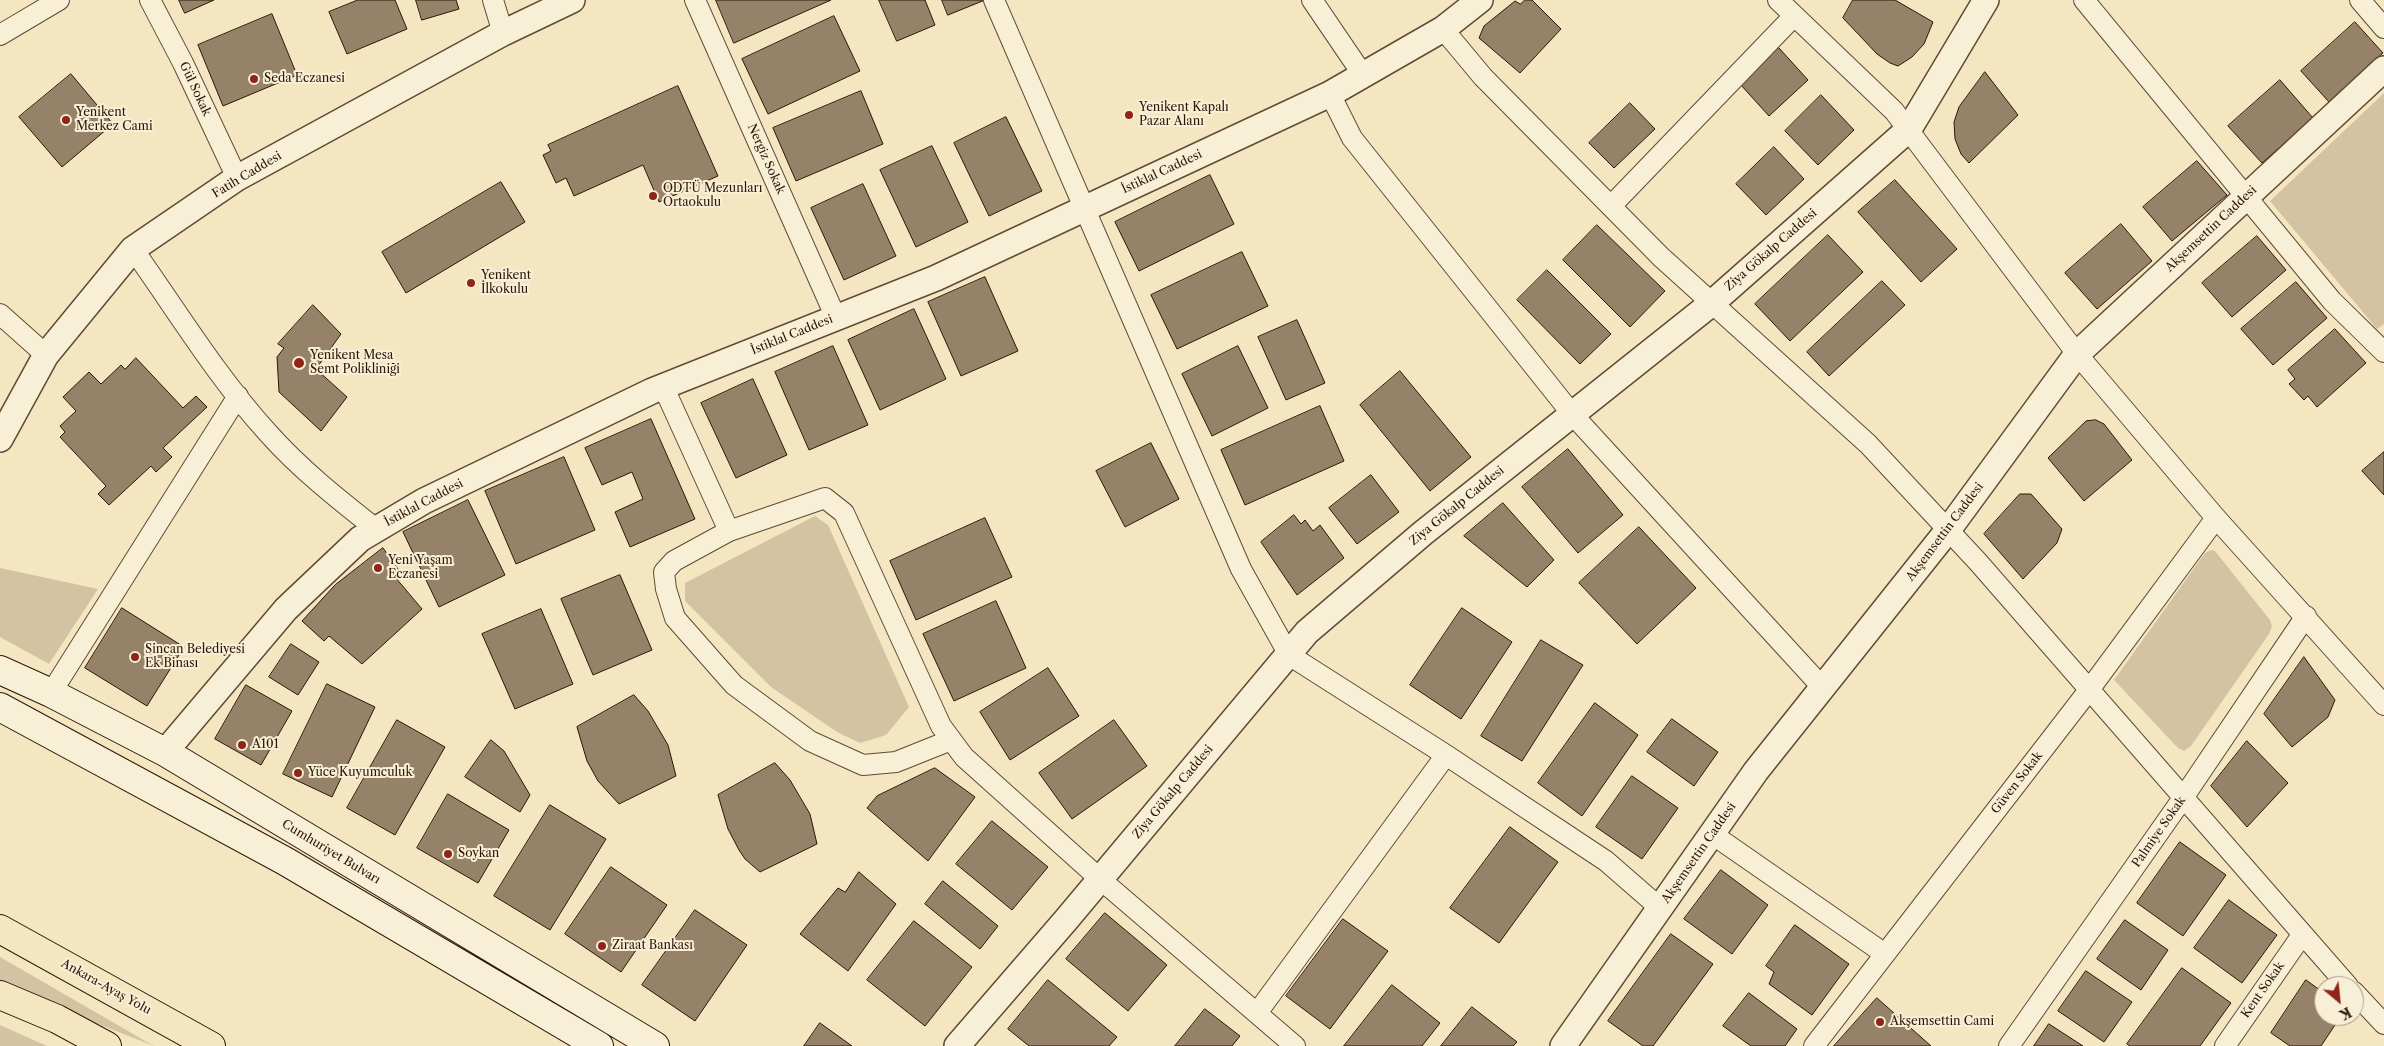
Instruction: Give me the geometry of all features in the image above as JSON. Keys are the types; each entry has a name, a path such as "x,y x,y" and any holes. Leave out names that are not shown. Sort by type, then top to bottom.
{"highway":[{"name":"Ankara-Ayaş Yolu","path":"0,929 211,1046"},
{"path":"0,995 57,1018 107,1046"}],"main road":[{"name":"Cumhuriyet Bulvarı","path":"0,670 51,693 165,752 655,1046"},
{"path":"0,707 285,861 599,1046"}],"street":[{"path":"0,34 58,0"},
{"name":"Gül Sokak","path":"150,0 183,63 237,178"},
{"path":"493,0 503,33"},
{"name":"Fatih Caddesi","path":"0,440 46,355 133,249 237,178 503,33 572,0"},
{"name":"Nergiz Sokak","path":"695,0 836,318"},
{"path":"994,0 1241,569 1289,655 1446,755 1606,861 1660,908"},
{"path":"1312,0 1363,75"},
{"name":"İstiklal Caddesi","path":"165,752 286,609 360,539 424,501 663,386 936,278 1330,94 1442,29 1480,0"},
{"path":"1778,0 1894,111 2077,354 2216,518 2384,705"},
{"name":"Ziya Gökalp Caddesi","path":"957,1046 1307,632 1422,533 1712,303 1909,129 1986,0"},
{"path":"2084,0 2245,198 2332,301 2384,352"},
{"path":"2360,0 2384,28"},
{"path":"1611,206 1794,16"},
{"path":"1442,29 1483,77 1661,257 1868,444 1948,530 2339,976"},
{"name":"Akşemsettin Caddesi","path":"1563,1046 1756,771 1948,530 2077,354 2384,69"},
{"path":"1330,94 1352,138 1572,414 1823,688"},
{"path":"133,249 238,396 268,433 320,484 376,529"},
{"path":"0,314 46,355"},
{"path":"663,386 729,531"},
{"path":"51,693 238,396"},
{"path":"951,740 896,762 863,765 810,741 734,685 675,618 666,589 664,572 674,561 729,531 825,498 844,513 940,726 951,740 964,757 1100,879 1295,1046"},
{"name":"Güven Sokak","path":"1814,1046 2089,690 2216,518"},
{"name":"Palmiye Sokak","path":"2009,1046 2183,798 2306,616"},
{"path":"1257,1014 1446,755"},
{"path":"1712,834 1885,954"},
{"name":"Kent Sokak","path":"2224,1046 2302,934"},
{"path":"2364,1003 2384,1024"}],"shaded area":[{"path":"2384,93 2384,324 2377,329 2270,201"},
{"path":"815,516 828,525 909,707 886,735 860,743 837,732 771,687 685,601 685,583"},
{"path":"2211,550 2215,551 2270,620 2272,626 2269,634 2191,746 2184,751 2178,748 2114,680 2205,553"},
{"path":"0,568 98,589 49,664 0,637"},
{"path":"0,957 154,1046 0,985"},
{"path":"0,1025 47,1046 0,1046"}],"building":[{"path":"179,0 214,0 185,13"},
{"path":"358,0 395,0 407,29 347,54 329,12"},
{"path":"416,0 456,0 459,9 422,20"},
{"path":"716,0 831,0 734,43"},
{"path":"879,0 925,0 935,25 897,41"},
{"path":"942,0 985,0 948,15"},
{"path":"1525,0 1532,0 1561,29 1520,73 1479,38 1484,26 1515,1 1520,4"},
{"path":"1853,0 1895,0 1933,22 1924,44 1912,57 1898,66 1890,63 1877,54 1843,18"},
{"path":"272,14 297,75 223,106 198,45"},
{"path":"834,16 860,71 768,114 742,59"},
{"path":"2355,22 2383,53 2329,102 2301,71"},
{"path":"1779,48 1808,80 1769,116 1740,84"},
{"path":"1985,72 2018,115 1969,163 1961,154 1955,139 1954,122 1959,107"},
{"name":"Yenikent Merkez Cami","path":"71,74 113,124 62,167 19,117"},
{"path":"2280,80 2313,118 2262,163 2228,126"},
{"path":"678,86 718,176 659,202 643,165 574,196 566,178 556,183 543,155 551,151 548,145"},
{"path":"861,91 883,144 796,181 773,128"},
{"path":"1821,95 1854,130 1818,165 1785,131"},
{"path":"1630,103 1655,129 1614,168 1589,143"},
{"path":"1006,117 1042,191 989,216 954,143"},
{"path":"932,146 968,222 916,247 880,170"},
{"path":"1774,147 1804,179 1766,215 1736,184"},
{"path":"2197,161 2227,195 2172,241 2143,207"},
{"path":"1210,175 1234,224 1139,271 1115,222"},
{"path":"1895,180 1957,249 1921,282 1858,212"},
{"path":"501,182 525,222 406,293 382,252"},
{"path":"863,184 896,256 844,280 811,208"},
{"path":"2121,224 2152,261 2097,309 2065,273"},
{"path":"1597,225 1665,291 1630,327 1563,260"},
{"path":"1828,235 1863,272 1790,341 1755,304"},
{"path":"2257,236 2286,270 2232,317 2202,283"},
{"path":"1242,252 1268,306 1177,349 1151,295"},
{"path":"1547,270 1611,334 1580,364 1517,300"},
{"path":"985,277 1018,351 961,376 928,302"},
{"path":"1882,281 1905,305 1829,376 1807,352"},
{"path":"2296,282 2327,318 2273,365 2241,329"},
{"name":"Yenikent Mesa Semt Polikliniği","path":"313,305 341,334 316,369 347,397 321,431 279,392 277,357 284,348 278,344"},
{"path":"914,309 946,379 880,410 848,340"},
{"path":"1297,320 1325,383 1286,400 1258,337"},
{"path":"2335,329 2366,363 2317,407 2308,396 2304,400 2289,384 2295,379 2288,370"},
{"path":"833,346 868,425 809,450 775,372"},
{"path":"1238,346 1268,408 1212,436 1182,374"},
{"path":"136,358 183,408 196,396 207,407 163,448 172,457 156,472 151,466 109,505 98,494 106,486 60,437 65,432 60,426 76,411 63,397 89,372 101,384 121,365 125,369"},
{"path":"1400,371 1471,457 1430,491 1360,405"},
{"path":"753,379 787,455 736,478 701,403"},
{"path":"1320,406 1344,461 1245,505 1221,450"},
{"path":"651,419 695,519 630,547 615,512 643,499 632,472 602,485 585,448"},
{"path":"2096,420 2104,424 2132,460 2084,501 2048,458 2086,421"},
{"path":"1151,443 1179,499 1125,527 1096,471"},
{"path":"1568,449 1623,515 1578,553 1522,487"},
{"path":"2384,452 2384,495 2362,471"},
{"path":"564,457 595,530 516,564 485,491"},
{"path":"1371,475 1399,512 1357,544 1329,508"},
{"path":"2020,494 2031,494 2062,529 2057,543 2023,579 1984,534"},
{"path":"468,500 505,575 439,607 403,532"},
{"path":"1503,503 1554,560 1527,587 1464,536"},
{"path":"1294,515 1301,524 1305,520 1313,531 1320,525 1344,558 1297,595 1261,542"},
{"path":"985,518 1012,577 916,620 890,561"},
{"path":"1639,527 1696,588 1637,644 1579,583"},
{"path":"383,548 401,573 395,577 422,609 362,664 329,636 324,641 302,621 335,585"},
{"path":"620,575 652,650 593,675 561,599"},
{"path":"996,601 1026,668 954,701 923,634"},
{"name":"Sincan Belediyesi Ek Binası","path":"122,608 184,647 147,706 85,668"},
{"path":"1462,608 1512,642 1461,719 1410,685"},
{"path":"541,609 573,684 515,709 482,634"},
{"path":"1541,640 1583,665 1522,761 1481,736"},
{"path":"291,644 319,662 298,695 269,677"},
{"path":"2304,657 2335,700 2328,717 2292,747 2264,714"},
{"path":"1048,668 1079,716 1010,760 980,712"},
{"path":"327,684 375,707 332,797 283,774"},
{"path":"246,685 292,711 261,765 215,739"},
{"path":"634,695 648,711 668,745 676,776 619,804 598,781 587,761 577,727"},
{"path":"1595,703 1638,735 1582,816 1538,783"},
{"path":"1672,719 1718,752 1694,786 1647,752"},
{"path":"397,720 445,747 395,835 347,808"},
{"path":"1114,720 1147,766 1072,819 1039,773"},
{"path":"491,740 504,751 530,795 520,812 465,777"},
{"path":"2247,741 2288,783 2247,827 2211,786"},
{"path":"775,763 790,780 810,814 817,844 760,872 745,859 739,850 728,829 718,795"},
{"path":"935,768 975,797 928,861 867,808 877,796"},
{"path":"1632,776 1678,808 1642,859 1596,827"},
{"path":"448,794 509,830 478,883 417,848"},
{"path":"550,805 606,839 550,930 494,896"},
{"path":"992,821 1048,867 1012,910 956,864"},
{"path":"1510,827 1558,862 1499,943 1450,908"},
{"path":"2180,842 2226,875 2183,936 2137,903"},
{"path":"611,867 667,905 621,972 565,934"},
{"path":"1721,870 1768,905 1732,954 1684,919"},
{"path":"859,872 896,904 848,971 800,934 838,888 845,892"},
{"path":"943,881 998,926 980,949 925,904"},
{"path":"2229,900 2277,935 2242,983 2194,948"},
{"path":"695,910 747,945 695,1021 642,985"},
{"path":"1105,913 1167,965 1128,1011 1066,959"},
{"path":"1343,919 1388,951 1330,1029 1286,996"},
{"path":"2125,920 2168,950 2141,990 2097,959"},
{"path":"914,921 972,967 925,1026 867,980"},
{"path":"1795,925 1849,964 1812,1015 1769,984 1774,972 1766,966"},
{"path":"1671,934 1713,964 1653,1046 1643,1046 1608,1021"},
{"path":"2182,968 2231,1003 2200,1046 2130,1046 2127,1044"},
{"path":"2086,971 2132,1002 2104,1042 2058,1011"},
{"path":"1048,980 1117,1037 1109,1046 1029,1046 1008,1029"},
{"path":"2306,980 2314,986 2314,1026 2334,1026 2321,1046 2290,1046 2271,1033"},
{"path":"1392,985 1440,1023 1422,1046 1344,1046"},
{"path":"1749,993 1797,1029 1785,1046 1751,1046 1723,1026"},
{"name":"Akşemsettin Cami","path":"1877,998 1931,1046 1834,1046"},
{"path":"1472,1007 1517,1042 1513,1046 1441,1046"},
{"path":"1205,1009 1240,1036 1232,1046 1175,1046"},
{"path":"820,1023 852,1046 804,1046"},
{"path":"2049,1024 2083,1046 2034,1046"}],"place":[{"name":"Seda Eczanesi","path":"254,79"},
{"name":"Yenikent Kapalı Pazar Alanı","path":"1129,115"},
{"name":"Yenikent Merkez Cami","path":"66,120"},
{"name":"ODTÜ Mezunları Ortaokulu","path":"653,196"},
{"name":"Yenikent İlkokulu","path":"471,283"},
{"name":"Yenikent Mesa Semt Polikliniği","path":"299,363"},
{"name":"Yeni Yaşam Eczanesi","path":"378,568"},
{"name":"Sincan Belediyesi Ek Binası","path":"135,657"},
{"name":"A101","path":"242,745"},
{"name":"Yüce Kuyumculuk","path":"298,773"},
{"name":"Soykan","path":"448,854"},
{"name":"Ziraat Bankası","path":"602,946"},
{"name":"Akşemsettin Cami","path":"1880,1022"}]}
